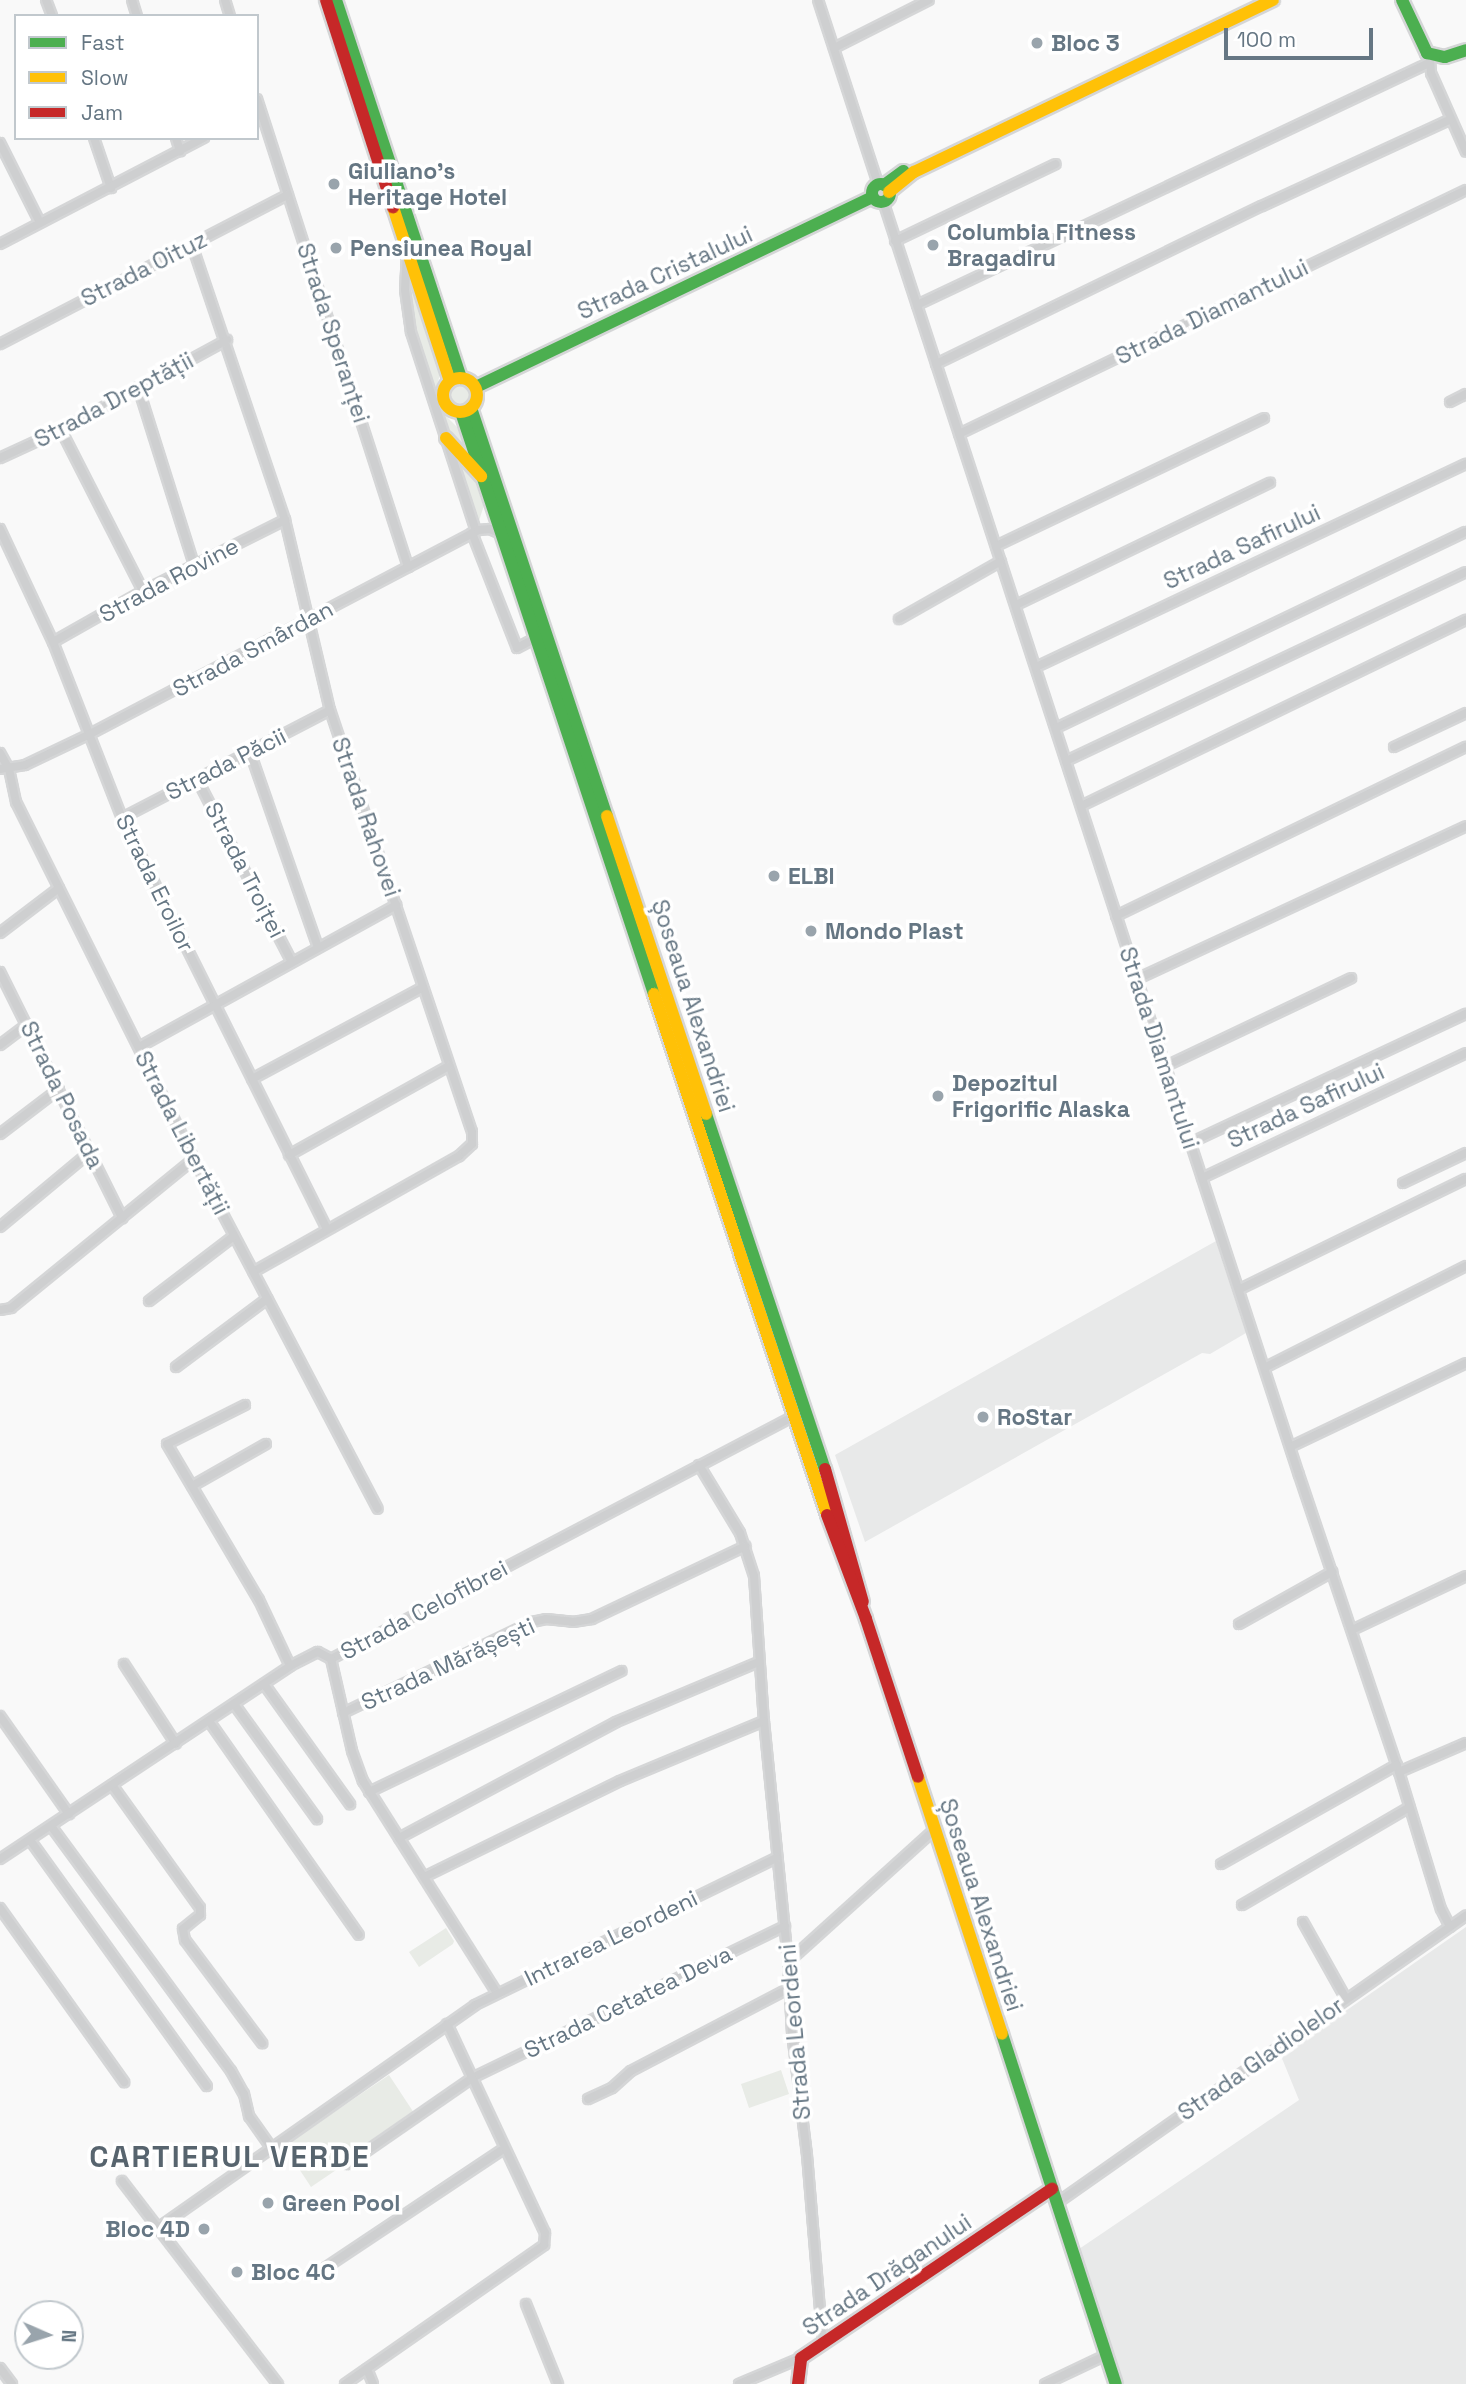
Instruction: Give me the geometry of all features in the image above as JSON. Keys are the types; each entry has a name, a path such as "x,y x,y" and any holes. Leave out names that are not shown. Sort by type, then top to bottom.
{"main road":[{"path":"326,0 408,246 456,379 475,387 477,397 466,410 450,408 445,401 444,392 456,379"},
{"path":"336,0 456,379"},
{"name":"Strada Cristalului","path":"1020,118 1260,0"},
{"name":"Strada Cristalului","path":"475,387 881,192 895,176 1273,0"},
{"path":"1402,0 1430,59 1466,50"},
{"name":"Șoseaua Alexandriei","path":"466,410 484,478 536,638 851,1586 866,1619 1116,2384"},
{"name":"Șoseaua Alexandriei","path":"466,410 840,1515 860,1581 866,1619"},
{"path":"446,439 484,478"},
{"name":"Strada Drăganului","path":"801,2358 1052,2189"},
{"path":"798,2384 801,2358"}],"street":[{"name":"Strada Diamantului","path":"818,0 1190,1143 1398,1768 1441,1909 1450,1927"},
{"path":"834,48 929,0"},
{"path":"917,305 1430,59 1466,152"},
{"name":"Strada Speranței","path":"259,109 408,566"},
{"path":"936,364 1262,206 1451,119"},
{"path":"95,140 111,188"},
{"path":"177,140 180,151"},
{"path":"0,244 200,140"},
{"path":"0,143 40,223"},
{"path":"895,241 1056,164"},
{"name":"Strada Diamantului","path":"959,434 1466,190"},
{"name":"Strada Oituz","path":"0,344 288,195"},
{"name":"Strada Rahovei","path":"192,245 227,340 285,520 330,710 472,1132 472,1144 459,1156 253,1272"},
{"path":"408,246 404,276 408,315 475,531 517,648 536,638"},
{"name":"Strada Dreptății","path":"0,458 61,430 227,340"},
{"path":"138,387 194,565"},
{"path":"1450,402 1466,394"},
{"path":"996,546 1264,418"},
{"path":"61,430 143,591"},
{"name":"Strada Safirului","path":"1037,667 1466,464"},
{"path":"1016,606 1270,483"},
{"name":"Strada Rovine","path":"53,642 143,591 285,520"},
{"name":"Strada Eroilor","path":"0,529 53,642 122,818 327,1229"},
{"path":"475,531 490,529 503,537"},
{"name":"Strada Smârdan","path":"4,769 25,765 90,734 475,531"},
{"path":"1056,728 1466,532"},
{"path":"899,619 1001,561"},
{"path":"1066,761 1466,572"},
{"path":"1081,806 1466,620"},
{"name":"Strada Păcii","path":"122,818 330,710"},
{"path":"1394,747 1466,713"},
{"path":"1116,916 1466,747"},
{"name":"Strada Libertății","path":"0,752 16,802 194,1159 378,1509"},
{"path":"250,752 318,947"},
{"name":"Strada Troiței","path":"197,779 292,962"},
{"path":"1137,979 1466,826"},
{"path":"0,933 59,888"},
{"path":"139,1047 396,905"},
{"name":"Strada Posada","path":"0,972 122,1218"},
{"path":"1166,1066 1351,978"},
{"path":"252,1079 422,988"},
{"path":"1190,1143 1466,1014"},
{"path":"0,1045 27,1025"},
{"name":"Strada Safirului","path":"1202,1178 1466,1054"},
{"path":"289,1155 449,1066"},
{"path":"0,1134 59,1089"},
{"path":"0,1227 90,1152"},
{"path":"1403,1183 1466,1153"},
{"path":"0,1310 11,1308 194,1159"},
{"path":"1240,1289 1466,1179"},
{"path":"149,1301 234,1236"},
{"path":"1266,1367 1466,1266"},
{"path":"176,1367 267,1300"},
{"path":"1290,1447 1466,1363"},
{"path":"245,1405 167,1444 260,1600 290,1666"},
{"name":"Strada Celofibrei","path":"0,1859 290,1666 318,1652 331,1659 794,1416"},
{"path":"192,1486 266,1444"},
{"name":"Strada Leordeni","path":"699,1465 746,1546 754,1576 764,1721 822,2344"},
{"name":"Strada Mărășești","path":"343,1713 532,1622 546,1619 573,1622 592,1619 746,1546"},
{"path":"1239,1624 1332,1573"},
{"path":"1352,1630 1466,1576"},
{"name":"Strada Mărășești","path":"331,1659 356,1763 369,1792 497,1993"},
{"path":"399,1838 616,1722 759,1662"},
{"path":"124,1664 176,1744"},
{"path":"369,1792 621,1671"},
{"path":"264,1684 350,1804"},
{"path":"234,1704 317,1819"},
{"path":"0,1716 69,1814"},
{"path":"209,1721 359,1935"},
{"path":"424,1877 620,1781 764,1721"},
{"path":"1221,1864 1398,1768 1466,1743"},
{"path":"112,1785 200,1908 200,1915 185,1926 182,1936 262,2043"},
{"path":"1242,1905 1410,1807"},
{"path":"51,1826 231,2071 244,2094 249,2116 273,2150"},
{"path":"788,1962 934,1830"},
{"path":"30,1840 207,2086"},
{"name":"Intrarea Leordeni","path":"159,2228 273,2150 447,2024 497,1993 777,1858"},
{"path":"0,1908 124,2082"},
{"name":"Strada Gladiolelor","path":"1057,2203 1466,1916"},
{"path":"1303,1922 1346,1999"},
{"name":"Strada Cetatea Deva","path":"348,2164 472,2078 785,1926"},
{"path":"588,2099 612,2088 631,2071 790,1988"},
{"path":"345,2384 544,2245 545,2233 447,2024"},
{"path":"325,2268 505,2148"},
{"path":"122,2181 278,2384"},
{"path":"526,2304 558,2384"},
{"path":"1045,2384 1106,2355"},
{"name":"Strada Drăganului","path":"739,2384 801,2358"},
{"path":"0,2368 12,2384"},
{"path":"367,2369 373,2384"}],"shaded area":[{"path":"415,290 441,370 435,394 415,332 411,293"},
{"path":"456,384 464,384 471,391 471,399 464,406 456,406 449,399 449,391"},
{"path":"440,410 462,432 485,502 479,521"},
{"path":"1216,1241 1246,1333 1210,1354 1202,1353 865,1542 835,1455"},
{"path":"1466,1927 1466,2384 1124,2384 1079,2249 1299,2100 1281,2056"},
{"path":"446,1928 454,1941 453,1944 419,1967 409,1952"},
{"path":"781,2070 789,2094 749,2108 741,2084"},
{"path":"389,2075 416,2116 311,2187 284,2146"}],"traffic: fast":[{"path":"336,0 461,378"},
{"path":"1402,0 1427,53 1445,57 1466,50"},
{"path":"884,185 903,171"},
{"path":"881,184 887,187 890,193 887,199 881,202 875,199 872,193 875,187 881,184"},
{"path":"476,387 873,197"},
{"path":"471,408 607,816"},
{"path":"461,412 654,994"},
{"path":"706,1114 825,1469"},
{"path":"1002,2034 1116,2384"}],"traffic: slow":[{"path":"889,192 914,172 1273,0"},
{"path":"393,207 450,381"},
{"path":"460,378 472,383 477,395 472,407 460,412 448,407 443,395 448,383 460,378"},
{"path":"446,438 481,476"},
{"path":"607,816 706,1114"},
{"path":"654,994 827,1515"},
{"path":"918,1777 1002,2034"}],"traffic: jam":[{"path":"326,0 393,207"},
{"path":"825,1469 863,1602"},
{"path":"827,1515 866,1619 918,1777"},
{"path":"798,2384 801,2358 1052,2189"}],"place":[{"name":"Bloc 3","path":"1037,43"},
{"name":"Giuliano's Heritage Hotel","path":"334,184"},
{"name":"Columbia Fitness Bragadiru","path":"933,245"},
{"name":"Pensiunea Royal","path":"336,248"},
{"name":"ELBI","path":"774,876"},
{"name":"Mondo Plast","path":"811,931"},
{"name":"Depozitul Frigorific Alaska","path":"938,1096"},
{"name":"RoStar","path":"983,1417"},
{"name":"Green Pool","path":"268,2203"},
{"name":"Bloc 4D","path":"204,2229"},
{"name":"Bloc 4C","path":"237,2272"}],"district":[{"name":"CARTIERUL VERDE","path":"230,2157"}]}
